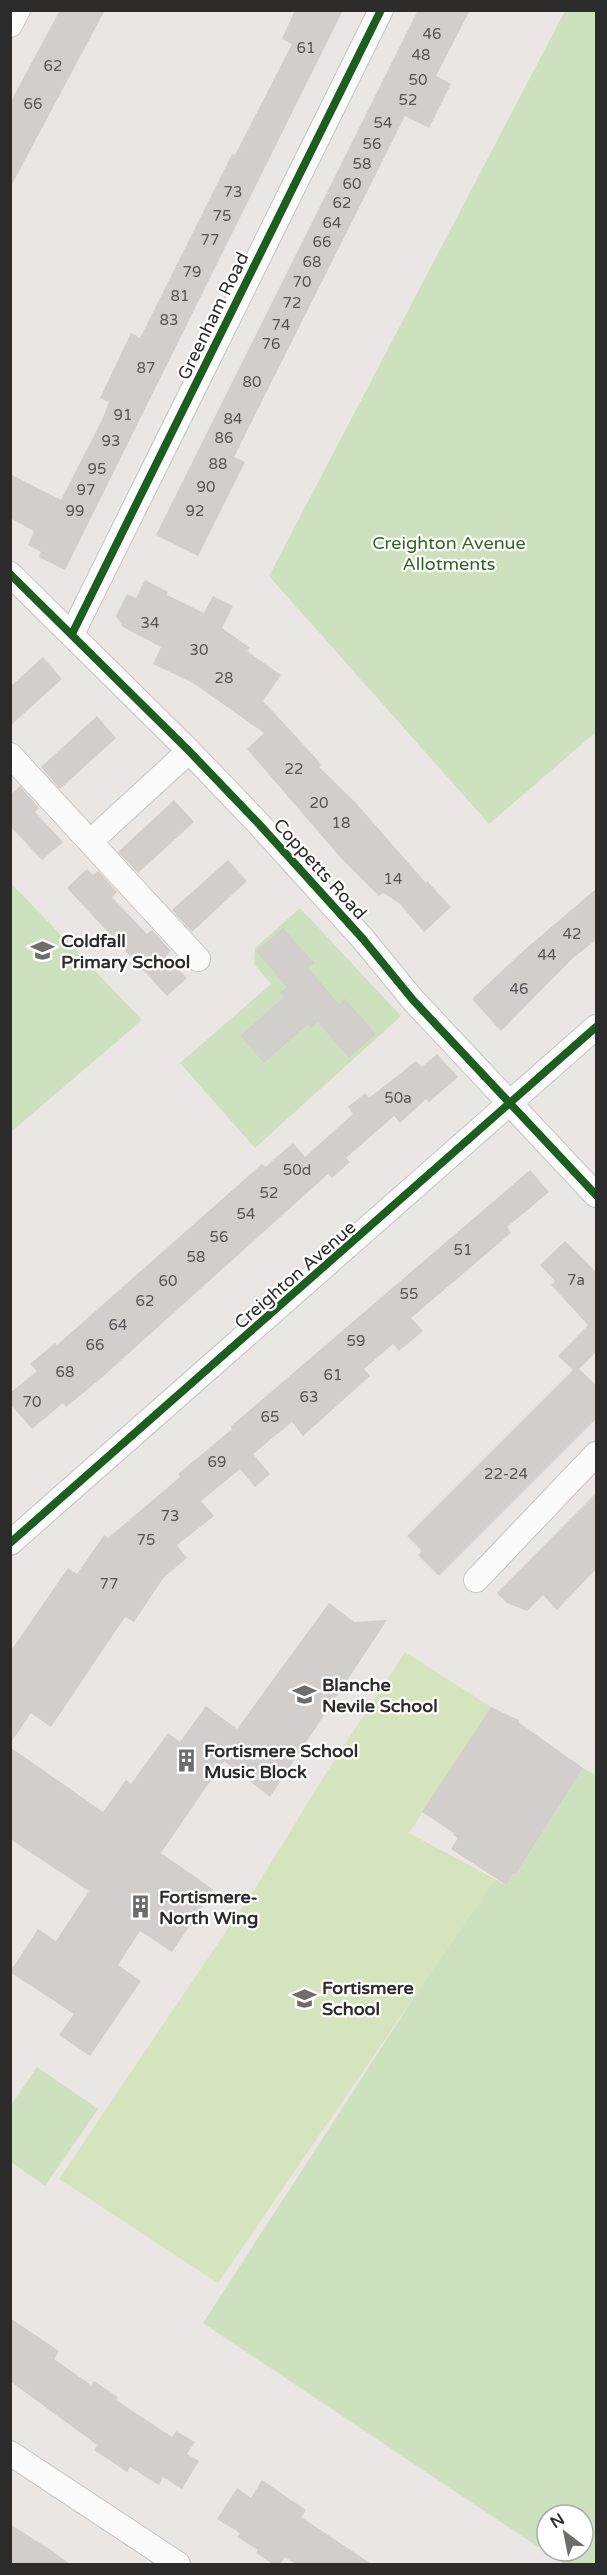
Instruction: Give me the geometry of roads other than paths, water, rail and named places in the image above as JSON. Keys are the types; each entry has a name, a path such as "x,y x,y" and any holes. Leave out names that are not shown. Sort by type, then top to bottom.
{"street":[{"path":"10,25 18,10"},
{"name":"Greenham Road","path":"72,634 381,10"},
{"name":"Coppetts Road","path":"10,574 189,751 312,882 413,1000 597,1195"},
{"path":"90,842 189,751"},
{"path":"10,755 198,959"},
{"name":"Creighton Avenue","path":"10,1543 597,1027"},
{"path":"476,1580 597,1454"},
{"path":"10,2453 178,2565"}],"place":[{"name":"Coldfall Primary School","path":"43,951"},
{"name":"Blanche Nevile School","path":"304,1695"},
{"name":"Fortismere School Music Block","path":"186,1761"},
{"name":"Fortismere- North Wing","path":"141,1907"},
{"name":"Fortismere School","path":"304,1998"}],"park label":[{"name":"Creighton Avenue Allotments","path":"449,553"}]}
